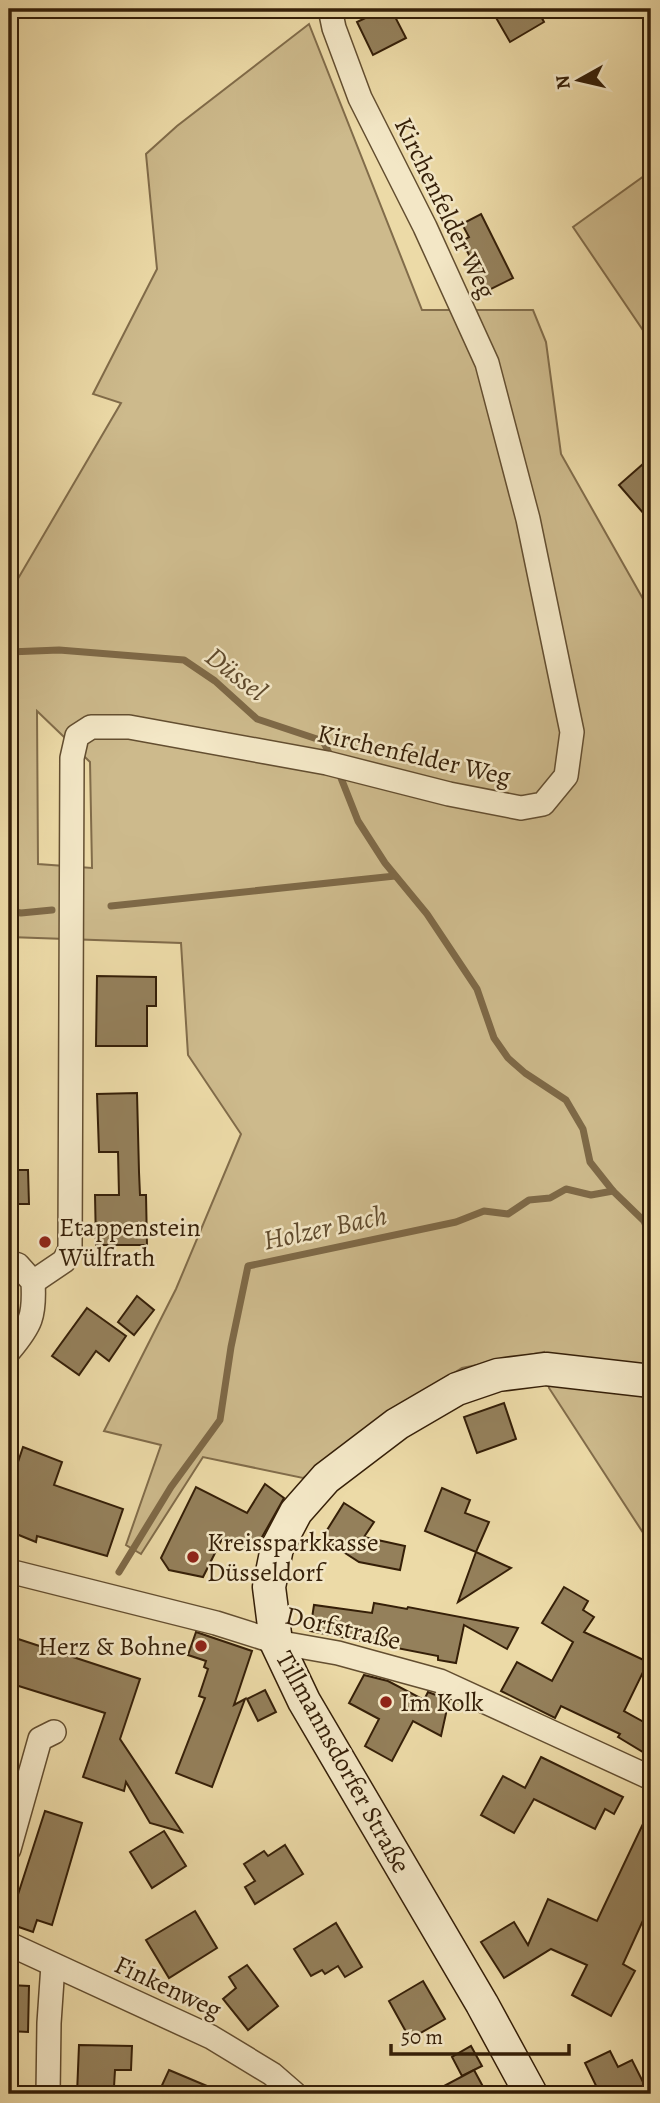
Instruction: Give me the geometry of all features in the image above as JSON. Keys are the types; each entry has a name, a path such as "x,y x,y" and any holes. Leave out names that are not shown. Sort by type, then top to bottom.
{"main road":[{"name":"Tillmannsdorfer Straße","path":"531,2094 482,2004 304,1701 276,1642 269,1587 277,1548 296,1512 326,1478 397,1424 457,1389 498,1375 546,1369 651,1381"}],"street":[{"name":"Kirchenfelder Weg","path":"33,1282 64,1261 69,1250 72,758 77,736 91,727 129,727 327,763 449,794 521,808 543,804 566,776 572,732 528,519 487,363 425,227 360,98 334,28 330,9"},
{"path":"9,1262 18,1265 33,1282 35,1308 25,1332 9,1351"},
{"name":"Dorfstraße","path":"9,1570 216,1622 276,1642 338,1653 440,1681 651,1778"},
{"path":"9,1849 40,1739 54,1732"},
{"name":"Finkenweg","path":"9,1944 211,2037 272,2074 295,2094"},
{"path":"48,2094 53,1965"}],"shaded area":[{"path":"309,24 422,310 533,310 546,342 561,454 651,613 651,721 645,734 651,741 651,1545 549,1388 544,1352 462,1368 399,1408 303,1478 203,1457 141,1554 126,1545 161,1445 104,1431 176,1289 241,1134 188,1055 181,943 9,937 9,594 121,403 93,394 157,269 146,154 177,126","holes":["37,711 90,762 92,868 38,864"]},
{"path":"651,171 651,342 573,227"}],"building":[{"path":"384,9 391,9 406,38 373,55 357,22"},
{"path":"491,9 537,9 544,22 510,42"},
{"path":"481,214 513,278 487,291 462,241 469,237 462,224"},
{"path":"643,464 651,474 651,522 619,485"},
{"path":"97,976 156,977 156,1006 147,1006 147,1046 96,1046"},
{"path":"137,1093 140,1195 146,1195 147,1245 96,1245 95,1195 119,1195 118,1152 99,1152 97,1094"},
{"path":"9,1170 28,1170 29,1204 9,1204"},
{"path":"137,1296 154,1310 134,1335 118,1322"},
{"path":"87,1308 126,1336 109,1361 96,1351 79,1375 52,1356"},
{"path":"504,1403 516,1439 477,1453 464,1417"},
{"path":"23,1447 62,1462 54,1485 123,1509 107,1556 37,1536 36,1542 9,1531 9,1489"},
{"path":"265,1484 284,1498 261,1539 257,1552 222,1539 203,1577 169,1570 161,1558 196,1487 247,1513"},
{"path":"442,1488 470,1500 465,1513 489,1522 476,1552 425,1531"},
{"path":"344,1503 374,1522 364,1537 405,1546 400,1570 359,1562 322,1538"},
{"path":"476,1552 511,1568 458,1602"},
{"path":"564,1587 588,1601 583,1610 594,1617 584,1632 648,1662 624,1711 651,1726 651,1737 643,1752 618,1737 620,1734 561,1706 555,1718 501,1691 517,1662 552,1681 573,1642 542,1623"},
{"path":"374,1603 518,1628 507,1649 464,1625 456,1663 438,1660 438,1656 310,1631 314,1605 372,1613"},
{"path":"196,1632 252,1651 234,1705 245,1699 212,1787 176,1773 205,1698 199,1696 208,1669 204,1667 206,1661 188,1655"},
{"path":"9,1636 140,1679 120,1739 182,1832 150,1823 126,1782 124,1791 83,1777 105,1713 9,1683"},
{"path":"364,1675 388,1681 424,1700 428,1692 449,1700 441,1736 413,1721 392,1761 365,1746 379,1719 349,1703"},
{"path":"265,1690 276,1712 258,1721 247,1699"},
{"path":"541,1757 623,1797 614,1814 605,1809 595,1829 534,1799 514,1833 481,1815 503,1776 525,1788"},
{"path":"651,1807 651,1903 623,1964 635,1971 611,2016 572,1995 587,1965 551,1949 504,1978 481,1942 514,1922 528,1945 548,1899 597,1921"},
{"path":"45,1811 82,1823 52,1925 37,1920 33,1932 13,1925 16,1914 12,1913"},
{"path":"164,1831 186,1866 152,1888 130,1852"},
{"path":"285,1845 303,1874 255,1904 245,1887 255,1881 244,1864 264,1851 268,1856"},
{"path":"195,1911 217,1948 169,1978 146,1940"},
{"path":"336,1923 362,1967 345,1977 338,1966 325,1974 322,1970 311,1976 294,1949"},
{"path":"247,1965 278,2006 248,2030 223,1999 236,1988 229,1977"},
{"path":"423,1981 445,2019 410,2039 389,2001"},
{"path":"9,1985 29,1986 28,2032 9,2031"},
{"path":"79,2045 132,2046 131,2070 115,2070 114,2087 97,2086 97,2094 77,2094"},
{"path":"471,2046 482,2066 462,2076 452,2057"},
{"path":"610,2051 618,2067 632,2060 649,2094 600,2094 585,2063"},
{"path":"169,2070 226,2094 158,2094"},
{"path":"474,2070 487,2094 429,2094"}],"waterway":[{"name":"Düssel","path":"9,652 59,650 184,660 215,681 257,719 323,741 332,759"},
{"name":"Düssel","path":"339,773 358,821 385,863 427,914 477,989 494,1038 508,1058 525,1073 566,1100 583,1129 590,1162 613,1191 644,1221 651,1237"},
{"name":"Düssel","path":"111,906 395,876"},
{"name":"Düssel","path":"9,911 21,913 52,910"},
{"name":"Holzer Bach","path":"119,1572 171,1487 220,1420 231,1347 248,1266 456,1222 484,1211 508,1214 529,1200 550,1198 566,1189 591,1195 613,1191"}],"place":[{"name":"Etappenstein Wülfrath","path":"45,1242"},
{"name":"Kreissparkkasse Düsseldorf","path":"193,1557"},
{"name":"Herz & Bohne","path":"201,1646"},
{"name":"Im Kolk","path":"386,1702"}]}
